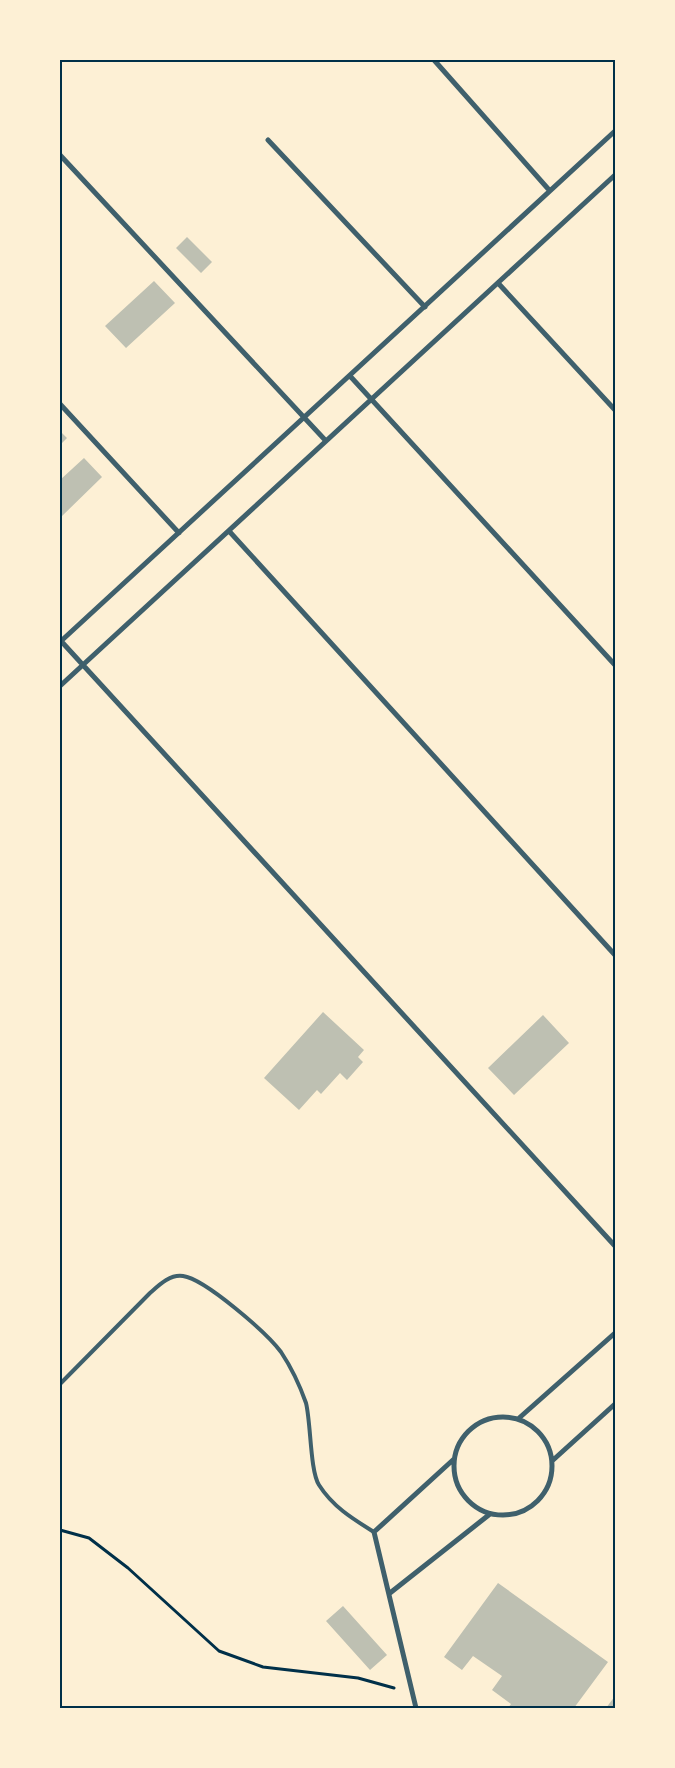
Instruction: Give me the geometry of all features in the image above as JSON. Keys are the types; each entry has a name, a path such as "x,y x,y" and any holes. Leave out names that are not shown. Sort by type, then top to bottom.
{"street":[{"path":"434,60 550,191"},
{"path":"615,131 61,642 615,1246"},
{"path":"268,140 425,307"},
{"path":"60,155 326,441"},
{"path":"60,686 615,175"},
{"path":"498,283 615,410"},
{"path":"350,376 615,665"},
{"path":"60,404 179,533"},
{"path":"229,531 615,955"},
{"path":"518,1419 615,1333"},
{"path":"552,1461 615,1404"},
{"path":"504,1416 518,1419 531,1425 542,1435 549,1448 552,1474 547,1487 529,1507 503,1515 490,1514 477,1508 466,1499 458,1487 454,1474 454,1459 458,1446 466,1433 476,1424 490,1418 504,1416"},
{"path":"416,1708 374,1532 454,1459"},
{"path":"390,1593 490,1514"}],"lane":[{"path":"60,1384 150,1292 166,1279 181,1275 199,1281 258,1329 280,1351 294,1374 306,1404 318,1484 332,1502 350,1517 374,1532"}],"path":[{"path":"60,1530 89,1538 128,1568 219,1651 263,1667 358,1678 412,1692"}],"building":[{"path":"187,237 212,262 201,273 176,248"},
{"path":"154,281 175,303 126,348 105,326"},
{"path":"60,431 67,438 60,445"},
{"path":"84,458 102,477 60,518 60,480"},
{"path":"323,1012 364,1050 358,1057 363,1062 347,1080 340,1073 321,1094 317,1090 299,1110 264,1078"},
{"path":"543,1015 569,1043 514,1095 488,1068"},
{"path":"498,1583 608,1662 574,1708 508,1708 511,1704 492,1690 502,1676 473,1656 462,1670 444,1657"},
{"path":"343,1606 387,1655 370,1670 326,1621"},
{"path":"615,1696 615,1708 606,1708"}]}
